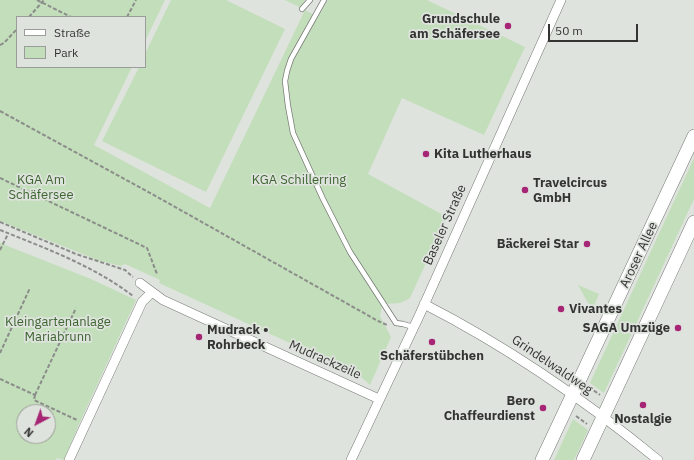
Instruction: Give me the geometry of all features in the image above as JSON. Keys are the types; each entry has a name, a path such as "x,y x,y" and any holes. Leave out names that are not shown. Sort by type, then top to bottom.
{"main road":[{"name":"Aroser Allee","path":"542,460 694,136"},
{"path":"583,460 694,222"}],"street":[{"name":"Baseler Straße","path":"351,460 424,304 561,0"},
{"name":"Mudrackzeile","path":"140,283 163,300 379,399"},
{"path":"69,460 142,302 152,292"},
{"name":"Grindelwaldweg","path":"424,304 465,325 499,345 573,394 604,416 658,460"}],"lane":[{"path":"302,9 310,0"},
{"path":"324,0 291,59 287,70 285,81 293,133 323,199 350,252 396,323 413,328"}],"path":[{"path":"37,0 69,16"},
{"path":"30,16 44,0"},
{"path":"128,16 136,0"},
{"path":"0,45 4,43 16,30"},
{"path":"0,110 378,321 387,325 396,323"},
{"path":"0,178 147,248 157,274"},
{"path":"0,222 76,254 125,270 140,283"},
{"path":"0,230 80,265 105,278 142,302"},
{"path":"0,250 8,234"},
{"path":"0,353 30,288"},
{"path":"76,308 34,395 34,400 85,424"},
{"path":"0,379 34,395"},
{"path":"588,386 603,397"},
{"path":"575,416 589,426"}],"green space":[{"path":"0,0 165,0 146,39 146,16 16,16 16,68 132,68 94,145 210,208 305,10 318,17 328,0 427,0 525,47 484,135 402,98 368,174 447,217 410,298 399,303 382,305 380,316 391,337 370,385 361,377 159,283 160,280 125,264 121,266 100,261 0,221"},
{"path":"171,0 226,0 285,29 206,192 102,141 138,68 146,68 146,52"},
{"path":"285,0 305,0 301,8"},
{"path":"694,158 694,199 604,393 590,383"},
{"name":"Kleingartenanlage Mariabrunn","path":"0,243 91,279 136,300 64,460 57,458 56,460 0,460"},
{"path":"578,285 599,294 594,306 588,303"},
{"path":"573,419 588,430 574,460 554,460"}],"place":[{"name":"Grundschule am Schäfersee","path":"508,26"},
{"name":"Kita Lutherhaus","path":"426,154"},
{"name":"Travelcircus GmbH","path":"525,190"},
{"name":"Bäckerei Star","path":"587,244"},
{"name":"Vivantes","path":"561,309"},
{"name":"SAGA Umzüge","path":"678,328"},
{"name":"Mudrack • Rohrbeck","path":"199,337"},
{"name":"Schäferstübchen","path":"432,342"},
{"name":"Nostalgie","path":"643,405"},
{"name":"Bero Chaffeurdienst","path":"543,408"}],"park label":[{"name":"KGA Schillerring","path":"299,180"},
{"name":"KGA Am Schäfersee","path":"41,188"}]}
